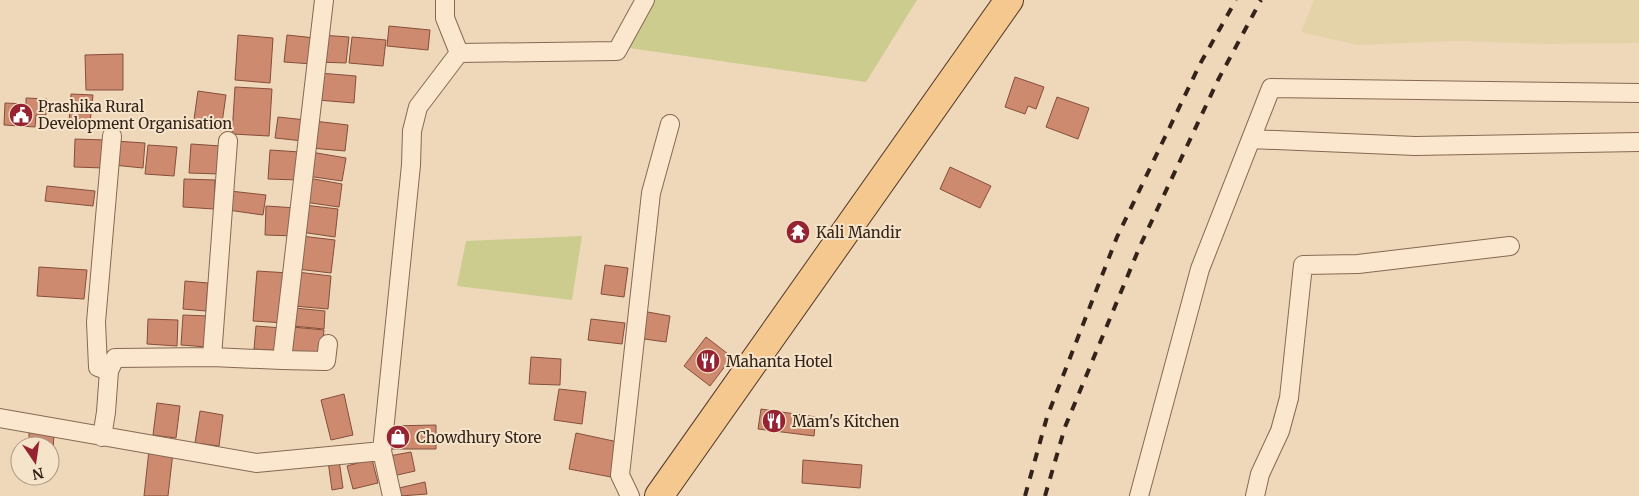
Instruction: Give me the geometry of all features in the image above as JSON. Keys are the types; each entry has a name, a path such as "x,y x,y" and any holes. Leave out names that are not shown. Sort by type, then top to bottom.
{"main road":[{"path":"659,496 1009,0"}],"street":[{"path":"282,360 324,0"},
{"path":"445,0 445,18 458,53"},
{"path":"458,53 618,51 645,0"},
{"path":"392,496 382,451 411,165 412,131 418,107 458,53"},
{"path":"1139,496 1200,269 1271,88 1639,92"},
{"path":"630,496 620,475 651,193 670,124"},
{"path":"109,371 98,367 96,322 112,136"},
{"path":"1251,139 1415,146 1639,142"},
{"path":"212,357 228,141"},
{"path":"1255,496 1260,474 1280,431 1289,398 1303,265 1358,264 1510,246"},
{"path":"102,437 109,371 114,358 212,357 326,361 328,344"},
{"path":"0,418 256,463 382,451"}],"shaded area":[{"path":"1314,0 1639,0 1639,43 1546,44 1456,41 1357,45 1301,32"}],"green space":[{"path":"655,0 917,0 866,82 629,48"},
{"path":"582,236 572,300 457,286 466,241"}],"building":[{"path":"389,26 430,30 428,50 387,46"},
{"path":"238,35 273,38 270,83 235,80"},
{"path":"287,35 315,38 313,64 284,62"},
{"path":"321,35 349,37 346,63 318,62"},
{"path":"352,37 386,40 383,66 349,63"},
{"path":"123,54 123,90 86,90 85,55"},
{"path":"319,73 356,76 354,103 317,100"},
{"path":"1015,77 1044,87 1036,109 1028,106 1025,114 1005,107"},
{"path":"235,87 272,89 269,136 232,134"},
{"path":"198,91 226,95 221,130 193,126"},
{"path":"71,94 93,95 90,123 69,122"},
{"path":"1057,97 1089,108 1078,139 1046,127"},
{"path":"26,98 47,99 46,115 36,115 35,127 4,125 5,103 26,104"},
{"path":"278,117 306,120 303,141 275,138"},
{"path":"314,121 348,125 345,151 311,148"},
{"path":"75,139 106,140 104,168 74,167"},
{"path":"115,141 145,143 143,168 113,165"},
{"path":"191,144 221,146 220,174 189,173"},
{"path":"148,145 177,147 174,176 145,174"},
{"path":"270,150 300,152 299,180 268,179"},
{"path":"311,152 346,158 342,181 307,176"},
{"path":"950,167 991,186 980,208 940,189"},
{"path":"308,178 342,184 339,207 304,202"},
{"path":"184,179 215,180 214,209 183,207"},
{"path":"47,186 95,191 93,206 45,201"},
{"path":"230,191 266,195 263,215 228,210"},
{"path":"304,205 338,209 335,237 301,232"},
{"path":"266,206 297,208 295,236 265,235"},
{"path":"301,236 335,240 331,273 297,269"},
{"path":"605,265 628,268 624,297 601,294"},
{"path":"39,267 87,270 84,299 37,296"},
{"path":"257,271 289,273 285,323 253,321"},
{"path":"297,272 331,276 328,309 294,306"},
{"path":"185,281 208,283 206,311 183,309"},
{"path":"295,308 325,311 324,329 293,326"},
{"path":"642,311 670,316 666,342 637,338"},
{"path":"183,315 209,316 207,347 181,345"},
{"path":"148,319 178,320 177,346 147,344"},
{"path":"591,319 625,323 622,344 588,340"},
{"path":"256,326 282,328 281,351 254,349"},
{"path":"293,327 324,330 321,356 290,353"},
{"name":"Mahanta Hotel","path":"706,337 732,357 710,386 684,366"},
{"path":"531,357 561,359 560,385 529,384"},
{"path":"559,389 586,392 582,424 554,420"},
{"path":"344,394 353,435 331,440 321,400"},
{"path":"157,403 180,406 176,438 153,435"},
{"path":"761,409 816,417 814,436 758,429"},
{"path":"200,411 223,415 219,446 195,443"},
{"path":"436,425 436,449 389,449 389,426"},
{"path":"29,429 54,430 54,436 29,436"},
{"path":"576,433 618,442 611,477 569,469"},
{"path":"149,450 173,452 168,496 144,496"},
{"path":"411,452 415,471 393,476 389,456"},
{"path":"372,459 378,483 353,489 347,466"},
{"path":"339,460 343,488 332,490 328,461"},
{"path":"803,460 862,465 860,488 802,483"},
{"path":"425,482 427,494 400,496 399,488"}],"railway":[{"path":"1025,496 1047,417 1117,237 1200,64 1236,0"},
{"path":"1045,496 1065,427 1140,246 1218,80 1261,0"}],"place":[{"name":"Prashika Rural Development Organisation","path":"21,115"},
{"name":"Kali Mandir","path":"798,232"},
{"name":"Mahanta Hotel","path":"708,361"},
{"name":"Mam's Kitchen","path":"774,421"},
{"name":"Chowdhury Store","path":"398,437"}]}
